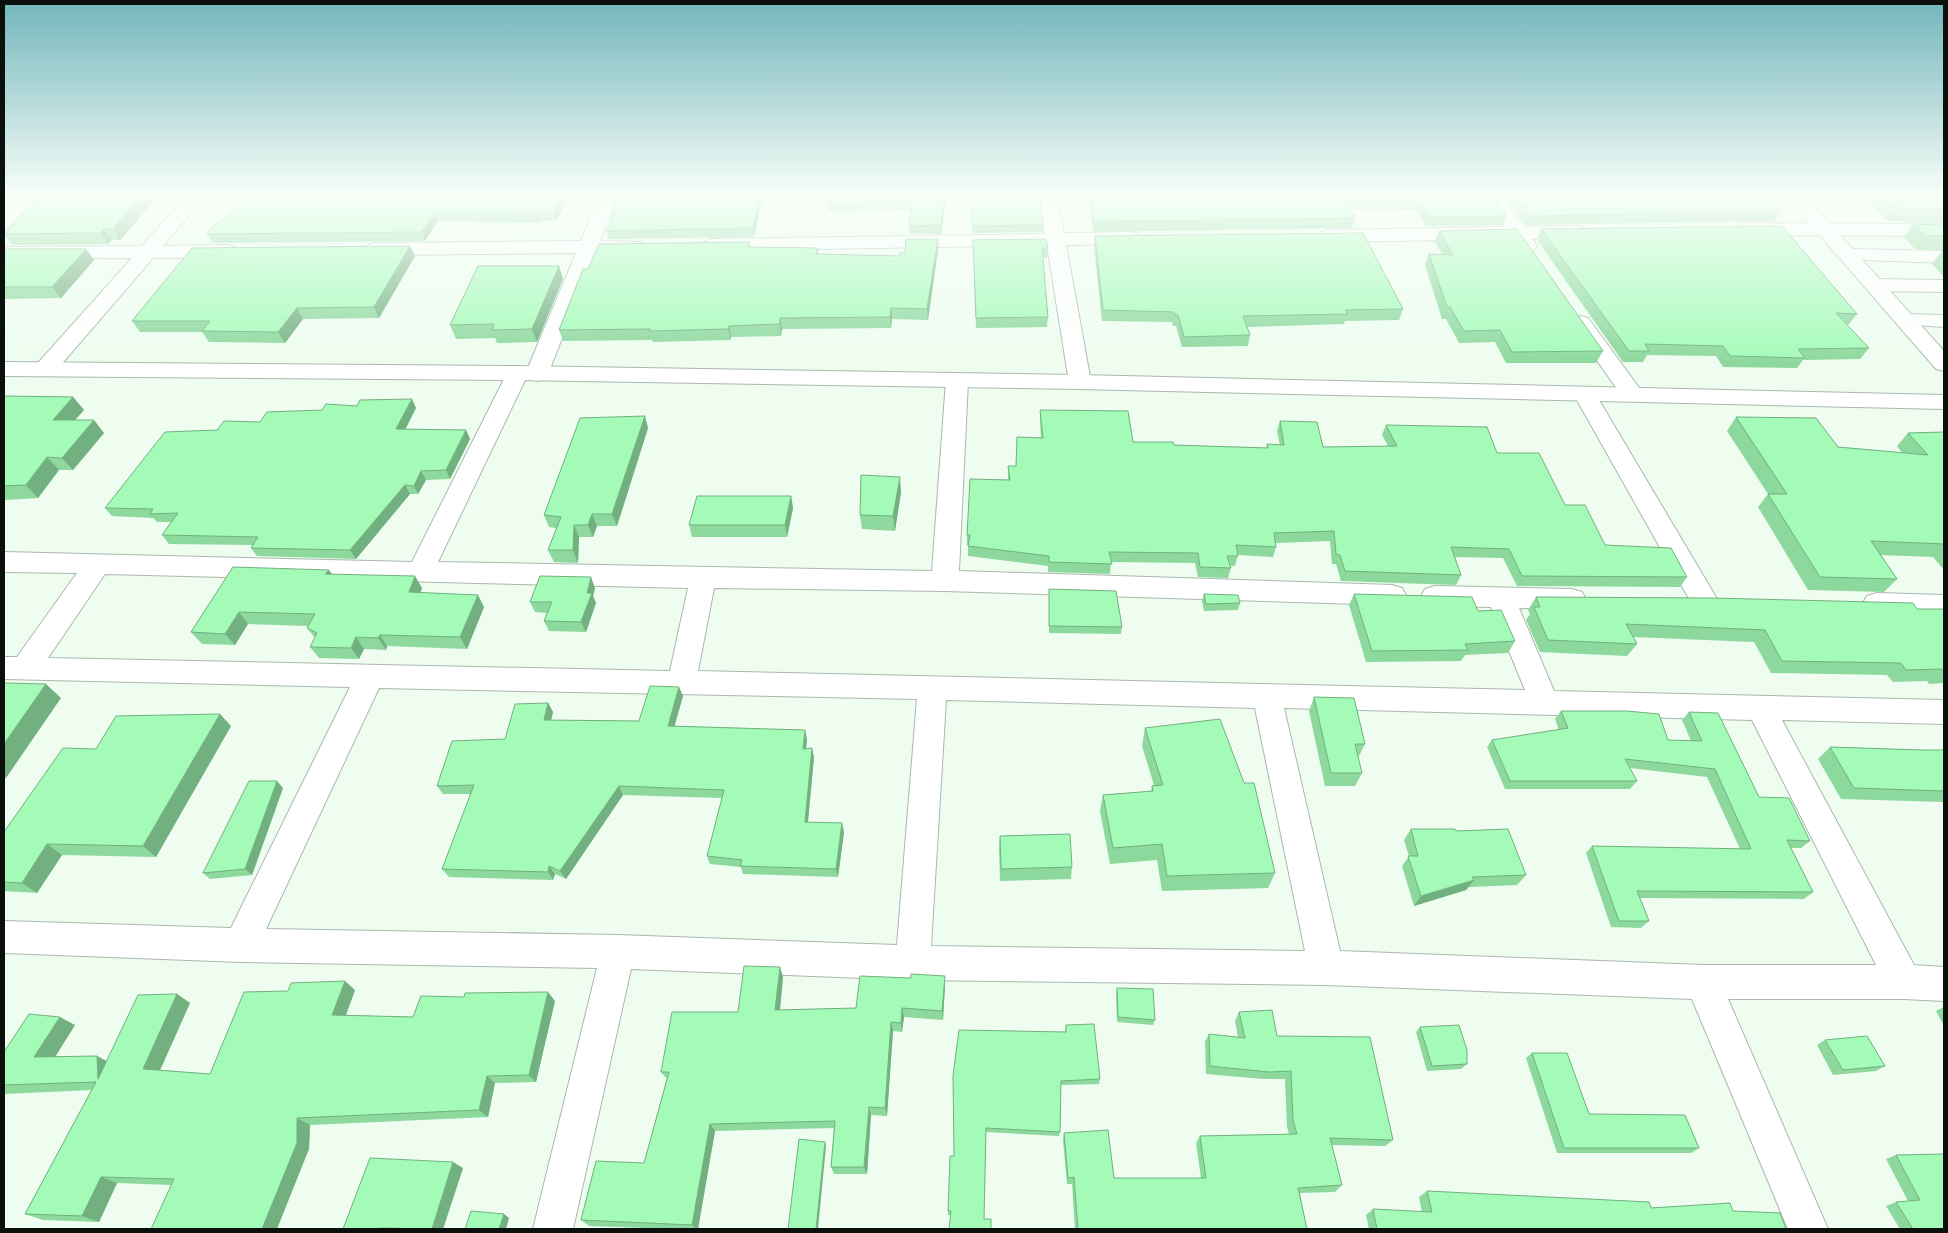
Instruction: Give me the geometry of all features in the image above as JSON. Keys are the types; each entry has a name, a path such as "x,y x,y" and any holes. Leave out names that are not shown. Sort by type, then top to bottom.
{"street":[{"path":"4,252 169,252"},
{"path":"44,369 146,252"},
{"path":"420,572 528,374 586,252"},
{"path":"1057,252 1080,382"},
{"path":"1531,252 1541,266"},
{"path":"1844,252 1943,360"},
{"path":"1847,255 1944,257"},
{"path":"1874,285 1944,286"},
{"path":"1569,306 1632,394"},
{"path":"1905,320 1944,321"},
{"path":"4,369 1080,382 1944,402"},
{"path":"945,581 957,381"},
{"path":"1586,395 1713,599 1674,599"},
{"path":"4,562 703,578 945,581 1501,598 1597,599"},
{"path":"14,669 97,564"},
{"path":"682,682 703,578"},
{"path":"1501,598 1545,704"},
{"path":"1858,603 1944,605"},
{"path":"14,669 682,682 1944,712"},
{"path":"241,945 370,676"},
{"path":"913,963 932,688"},
{"path":"1267,696 1326,968"},
{"path":"1761,709 1904,982"},
{"path":"4,937 241,945 618,952 913,963 1326,968 1703,982 1904,982 1944,984"},
{"path":"553,1229 618,952"},
{"path":"1703,982 1808,1229"}],"building":[{"path":"4,252 84,252 52,287 4,287"},
{"path":"189,252 407,252 374,307 297,308 278,332 202,331 210,321 132,321"},
{"path":"596,252 817,252 816,254 900,256 900,253 936,252 927,309 891,308 890,317 780,318 780,324 729,326 728,329 650,331 650,329 559,330 583,269 588,269"},
{"path":"973,252 1042,252 1048,317 976,318"},
{"path":"1097,252 1373,252 1403,309 1346,310 1347,314 1243,316 1250,335 1184,337 1178,315 1175,315 1174,312 1103,310"},
{"path":"1451,252 1533,252 1603,351 1512,352 1500,330 1464,331 1450,307 1447,307 1429,254 1453,255"},
{"path":"1557,252 1804,252 1857,314 1836,313 1869,348 1798,349 1805,358 1730,356 1723,346 1645,344 1649,351 1629,351"},
{"path":"478,266 559,266 532,329 492,330 494,324 450,325"},
{"path":"4,396 73,397 53,420 94,420 62,458 47,457 26,485 4,486"},
{"path":"412,399 396,429 466,430 446,470 421,471 414,486 405,485 350,550 251,548 258,537 162,535 178,513 150,514 153,509 105,508 165,432 217,430 224,421 260,422 267,412 322,410 326,404 357,406 360,400"},
{"path":"1040,410 1128,411 1133,442 1173,442 1174,445 1268,448 1267,444 1284,445 1280,421 1317,422 1323,447 1397,446 1386,425 1487,427 1497,453 1539,453 1565,505 1585,505 1605,545 1671,548 1687,577 1522,576 1509,549 1451,547 1461,575 1345,571 1340,555 1336,554 1334,531 1274,533 1276,547 1236,545 1238,556 1227,556 1231,568 1200,567 1198,553 1109,552 1112,564 1049,562 1049,556 968,546 970,535 967,535 970,479 1010,480 1008,466 1016,466 1017,437 1043,438"},
{"path":"645,416 612,514 592,514 588,525 574,525 573,550 548,550 561,517 544,515 580,418"},
{"path":"1736,417 1816,418 1838,447 1928,455 1908,433 1944,432 1944,544 1871,541 1897,579 1820,577 1768,494 1787,494"},
{"path":"861,475 900,477 893,516 860,515"},
{"path":"697,496 791,496 785,525 689,525"},
{"path":"233,567 329,570 325,574 415,576 409,592 478,595 460,637 380,635 378,638 356,637 351,648 310,647 317,633 307,628 315,614 239,612 225,634 191,632"},
{"path":"540,576 591,577 587,593 592,593 581,622 544,621 552,602 530,602"},
{"path":"1049,589 1116,591 1122,627 1049,626"},
{"path":"1204,594 1238,595 1240,603 1206,604"},
{"path":"1354,594 1472,597 1478,611 1501,610 1515,641 1465,644 1468,650 1372,651"},
{"path":"1536,597 1713,598 1913,603 1917,609 1944,609 1944,671 1941,669 1906,670 1901,663 1782,661 1765,630 1626,624 1637,644 1548,640 1534,607 1540,607"},
{"path":"4,683 46,684 4,744"},
{"path":"650,686 679,687 668,726 805,730 803,749 812,748 805,822 842,823 836,869 740,866 742,860 707,856 724,790 619,786 560,871 549,866 548,872 442,869 474,785 437,786 452,741 505,739 515,704 548,703 544,720 639,721"},
{"path":"1314,697 1354,698 1365,744 1355,744 1362,773 1331,773"},
{"path":"1561,711 1627,711 1659,714 1668,740 1702,741 1689,712 1718,713 1759,797 1789,798 1810,841 1787,840 1813,892 1637,891 1649,921 1619,921 1592,846 1751,849 1715,769 1625,759 1637,781 1510,781 1492,740 1568,728"},
{"path":"220,714 143,846 47,844 22,883 4,882 4,832 63,748 96,749 116,716"},
{"path":"1220,719 1244,783 1254,783 1275,873 1167,876 1162,844 1113,848 1103,795 1153,791 1152,786 1163,785 1145,728"},
{"path":"1830,747 1944,750 1944,791 1854,788"},
{"path":"249,781 277,781 245,869 203,873"},
{"path":"1411,829 1455,829 1456,831 1508,829 1526,875 1472,877 1474,880 1421,896 1408,856 1418,856"},
{"path":"1070,834 1072,867 1001,869 1000,836"},
{"path":"744,966 780,967 775,1010 856,1008 860,976 911,978 911,974 945,976 942,1011 902,1008 901,1023 891,1022 885,1108 869,1107 864,1167 831,1167 835,1121 710,1124 692,1225 581,1220 596,1161 644,1163 669,1072 661,1072 672,1012 738,1012"},
{"path":"345,981 332,1015 413,1017 421,996 464,997 465,993 548,992 529,1075 487,1076 479,1110 297,1118 297,1143 262,1229 151,1229 174,1179 101,1177 82,1216 25,1214 96,1082 4,1085 4,1052 29,1014 60,1017 34,1057 97,1056 98,1079 138,995 177,994 143,1069 210,1074 244,992 288,991 291,983"},
{"path":"1117,988 1153,989 1155,1020 1118,1017"},
{"path":"1272,1010 1277,1036 1370,1037 1393,1140 1330,1138 1342,1185 1298,1188 1307,1229 1078,1229 1074,1177 1068,1178 1064,1133 1108,1130 1114,1178 1206,1178 1200,1136 1297,1134 1293,1120 1291,1071 1269,1072 1210,1066 1209,1034 1245,1038 1239,1012"},
{"path":"1094,1024 1100,1079 1061,1081 1060,1132 986,1128 984,1219 991,1219 991,1229 949,1229 951,1211 948,1211 950,1156 954,1156 953,1076 959,1030 1066,1032 1066,1025"},
{"path":"1459,1025 1467,1050 1467,1064 1432,1066 1420,1027"},
{"path":"1867,1036 1885,1066 1843,1070 1825,1040"},
{"path":"1532,1053 1567,1053 1589,1114 1685,1115 1699,1148 1564,1148"},
{"path":"799,1139 825,1142 816,1229 788,1229"},
{"path":"1944,1154 1944,1229 1913,1229 1896,1202 1920,1200 1896,1155"},
{"path":"370,1158 453,1162 432,1229 343,1229"},
{"path":"1427,1191 1649,1202 1651,1208 1730,1203 1733,1211 1780,1213 1786,1229 1377,1229 1373,1209 1432,1212"},
{"path":"471,1211 504,1214 499,1229 465,1229"}]}
